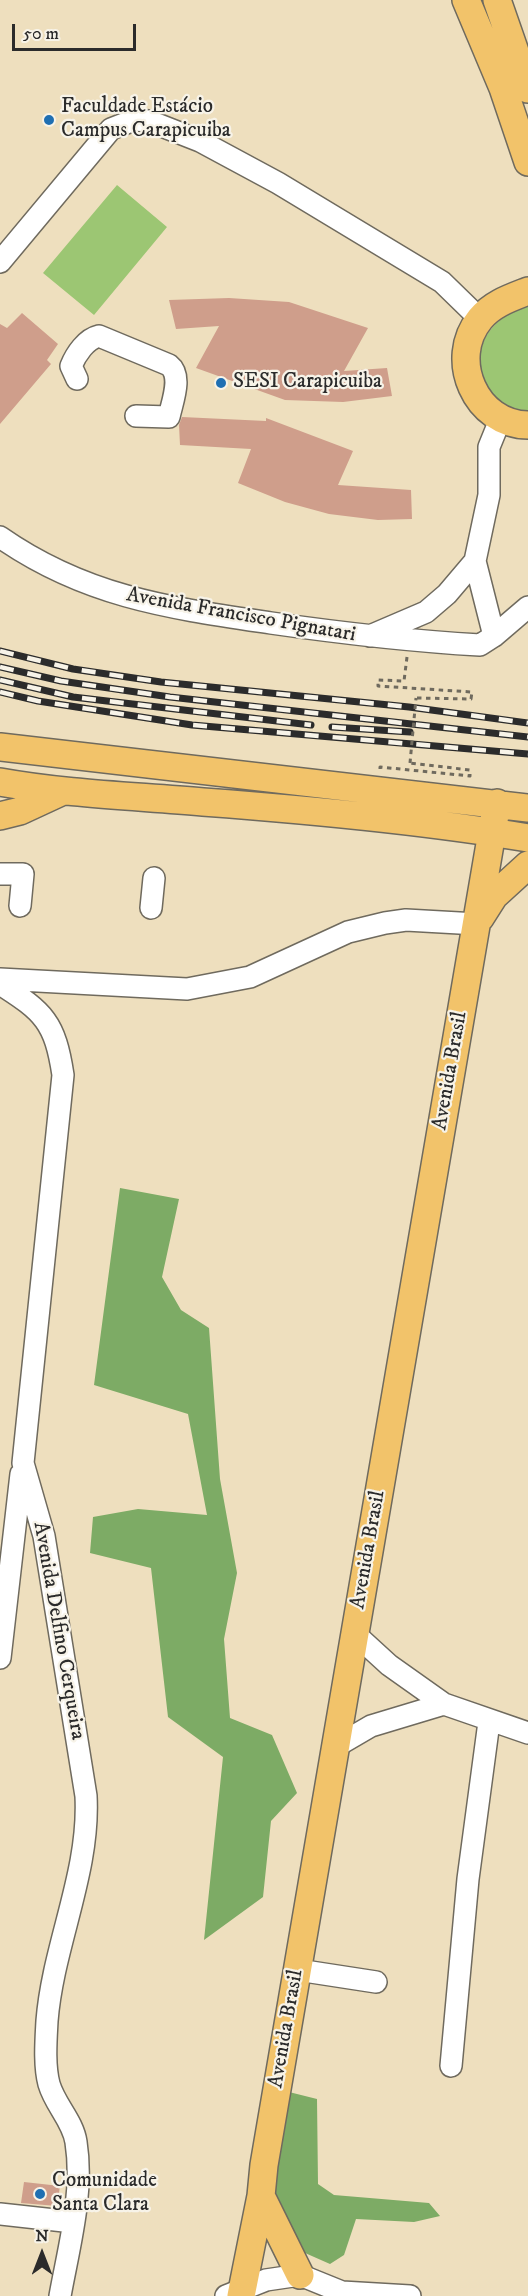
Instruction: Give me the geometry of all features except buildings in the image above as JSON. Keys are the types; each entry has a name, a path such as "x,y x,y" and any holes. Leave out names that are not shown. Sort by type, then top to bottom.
{"main road":[{"path":"466,0 503,88 528,162"},
{"path":"497,0 528,89"},
{"path":"528,291 505,300 480,319 465,351 466,368 479,400 500,420 528,425"},
{"path":"0,747 528,808"},
{"path":"0,782 61,792 203,802 491,832 528,838"},
{"path":"10,814 61,792"},
{"name":"Avenida Brasil","path":"236,2293 261,2196 354,1633 496,803"},
{"path":"477,924 494,896 528,866"},
{"path":"261,2196 300,2275"}],"street":[{"path":"0,262 111,129 134,120 149,121 200,141 279,183 442,282 480,319"},
{"path":"77,380 71,366 75,357 94,337 105,337 169,364 176,372 177,379 169,417 136,416"},
{"path":"500,420 489,447 489,495 475,561 494,636 528,607"},
{"name":"Avenida Francisco Pignatari","path":"0,537 59,573 110,593 209,614 409,641 480,645 494,636"},
{"path":"367,637 426,612 447,594 475,561"},
{"path":"0,832 10,814"},
{"path":"0,874 23,874 20,906"},
{"path":"151,908 154,878"},
{"path":"0,979 187,989 250,977 348,932 385,923 406,920 477,924"},
{"name":"Avenida Delfino Cerqueira","path":"0,984 28,1002 52,1029 59,1047 63,1075 23,1463 44,1536 87,1796 83,1855 47,2019 46,2057 50,2085 76,2140 78,2194 60,2296"},
{"path":"0,1658 23,1463"},
{"path":"354,1633 389,1665 444,1704 489,1722 528,1733"},
{"path":"335,1747 371,1726 444,1704"},
{"path":"451,2066 468,1879 489,1722"},
{"path":"298,1970 376,1982"},
{"path":"0,2214 73,2223"},
{"path":"236,2293 266,2280 300,2275 343,2294 410,2296"}],"path":[{"path":"409,641 404,681 378,680 378,686 472,692 471,699 416,698 410,763"}],"green space":[{"path":"117,185 167,227 94,315 43,273"},
{"path":"528,306 528,411 514,409 491,393 484,381 480,354 484,340 500,320"},
{"path":"120,1188 179,1199 162,1277 181,1310 209,1328 220,1479 237,1573 224,1639 230,1718 272,1735 297,1793 271,1821 263,1897 204,1940 223,1757 168,1717 151,1568 90,1553 93,1517 138,1509 207,1515 188,1414 94,1385"},
{"path":"285,2091 317,2099 318,2184 334,2195 429,2203 440,2216 414,2222 356,2219 344,2255 330,2264 296,2249 281,2222 271,2168"}],"railway":[{"path":"0,651 73,669 161,682 409,707 528,723"},
{"path":"0,667 61,681 170,697 528,737"},
{"path":"0,680 73,697 311,725"},
{"path":"0,692 38,701 192,725 528,754"},
{"path":"332,727 410,732"}],"place":[{"name":"Faculdade Estácio Campus Carapicuiba","path":"49,120"},
{"name":"SESI Carapicuiba","path":"221,383"},
{"name":"Comunidade Santa Clara","path":"40,2194"}]}
